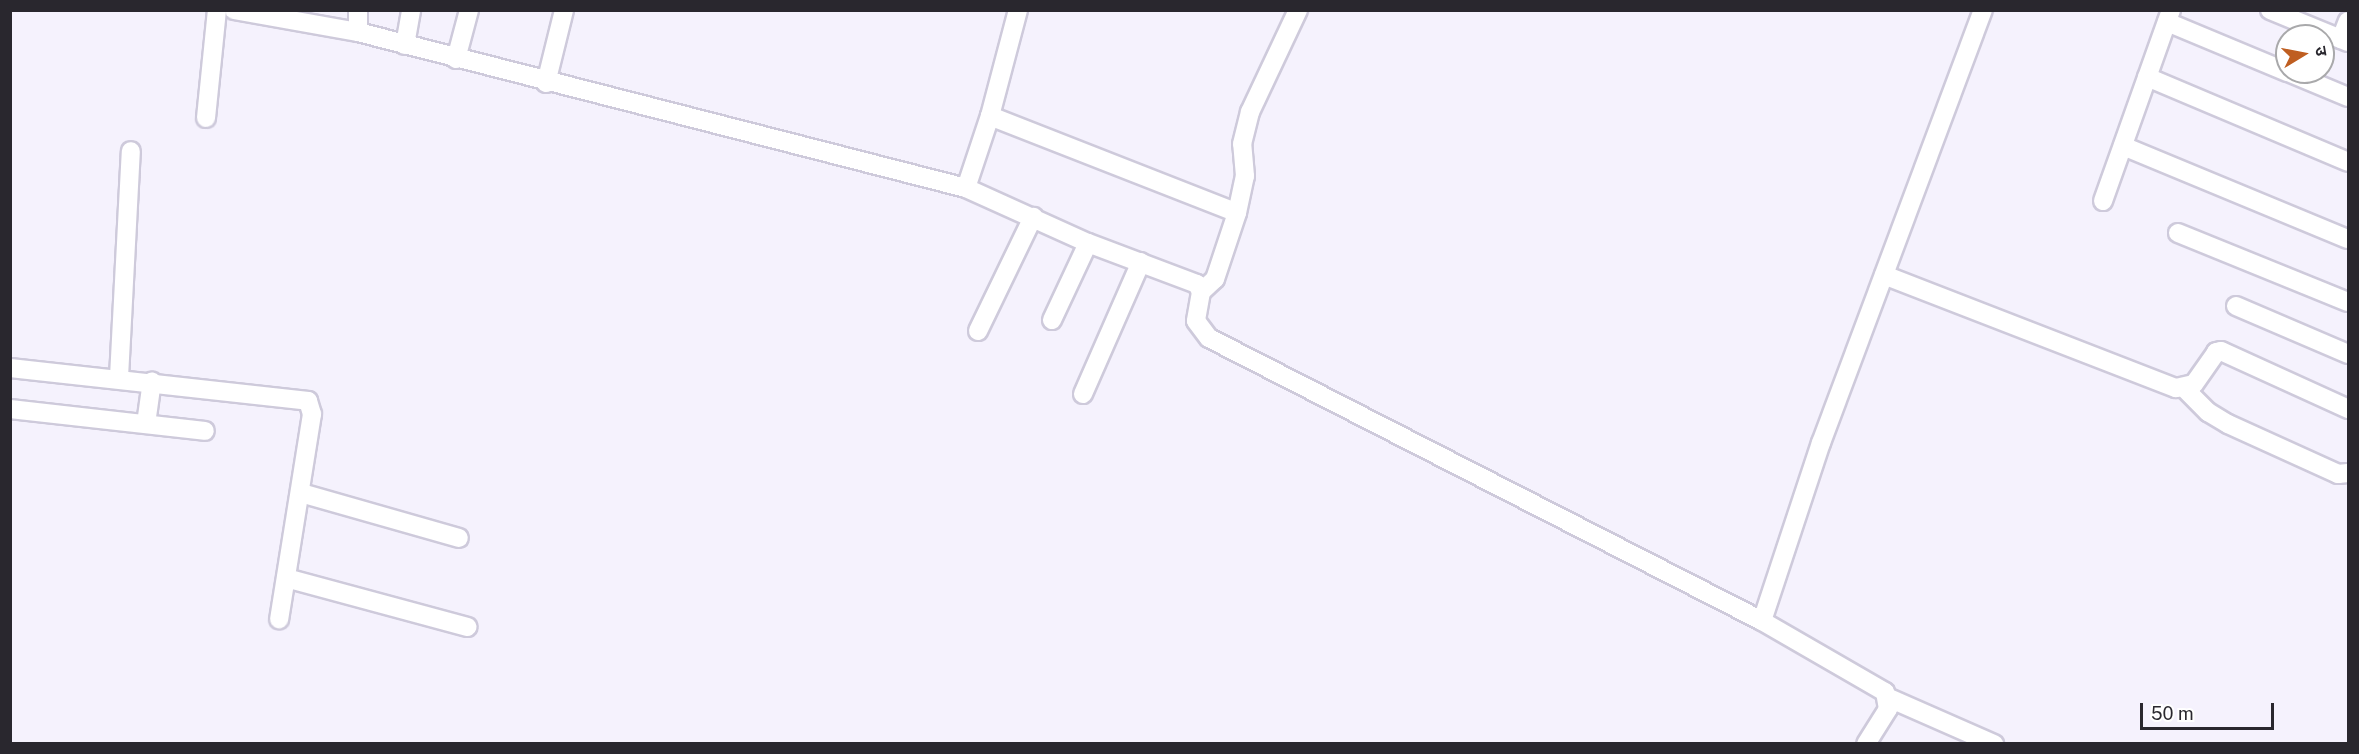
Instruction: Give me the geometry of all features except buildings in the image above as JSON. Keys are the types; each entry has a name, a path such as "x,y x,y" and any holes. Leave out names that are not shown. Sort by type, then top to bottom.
{"street":[{"path":"206,118 217,10"},
{"path":"234,10 358,32 546,83 966,188 1088,243 1197,284 1201,292 1196,321 1209,338 1221,345 1762,621 1889,698 1994,744"},
{"path":"358,10 358,32"},
{"path":"405,45 411,10"},
{"path":"456,59 469,10"},
{"path":"546,83 564,10"},
{"path":"966,188 990,116 1018,10"},
{"path":"1201,292 1215,279 1237,213 1245,176 1245,129 1298,10"},
{"path":"1762,621 1821,443 1983,10"},
{"path":"2270,10 2291,14 2345,41 2349,21"},
{"path":"2103,201 2169,16 2275,66"},
{"path":"2147,77 2349,162"},
{"path":"2317,84 2349,97"},
{"path":"990,116 1237,213"},
{"path":"2123,146 2349,239"},
{"path":"119,377 131,151"},
{"path":"978,331 1033,217"},
{"path":"2178,233 2349,302"},
{"path":"1052,320 1088,243"},
{"path":"1083,394 1141,262"},
{"path":"1884,275 2166,385 2184,388 2208,412 2228,424 2338,474 2349,473"},
{"path":"2236,306 2349,354"},
{"path":"2184,388 2203,376 2216,352 2221,351 2349,409"},
{"path":"10,368 119,377 308,401 312,414 279,619"},
{"path":"146,424 152,381"},
{"path":"10,409 206,431"},
{"path":"301,493 459,538"},
{"path":"286,578 467,627"},
{"path":"1866,744 1888,709 1889,698"}]}
